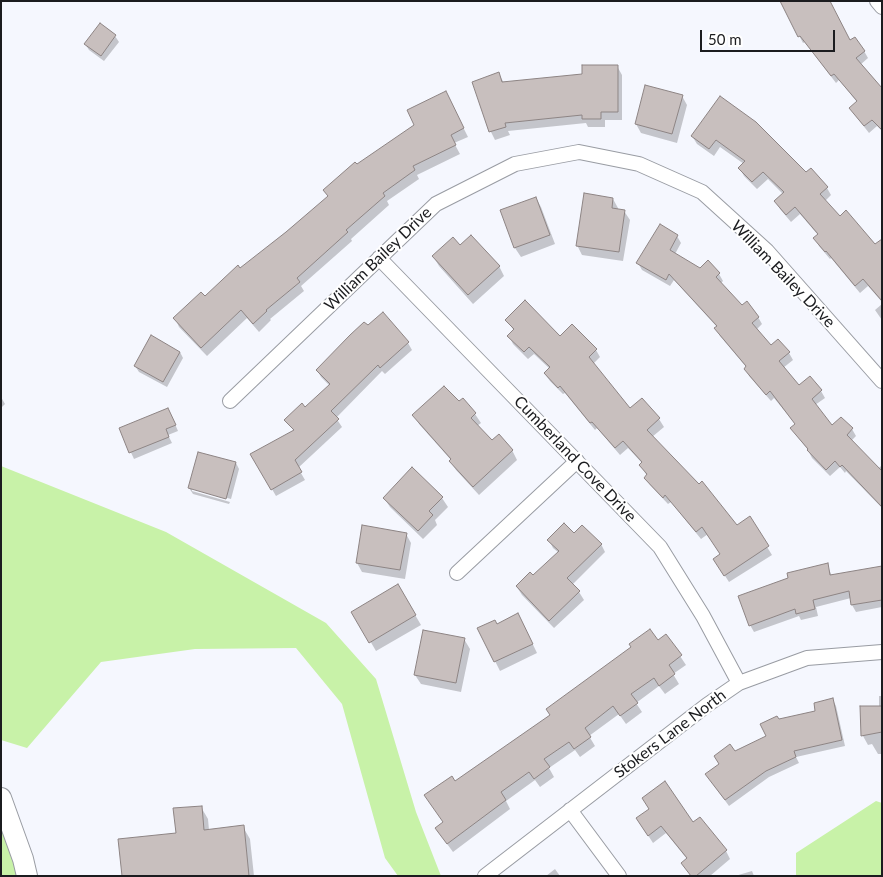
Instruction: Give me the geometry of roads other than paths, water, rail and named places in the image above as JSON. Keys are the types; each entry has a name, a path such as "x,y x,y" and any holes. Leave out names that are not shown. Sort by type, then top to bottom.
{"main road":[{"path":"1,798 23,859 27,876"}],"street":[{"path":"877,1 882,6"},
{"name":"William Bailey Drive","path":"230,401 436,204 515,164 579,152 639,164 702,192 766,251 882,381"},
{"name":"Cumberland Cove Drive","path":"379,258 660,547 703,616 739,683"},
{"path":"456,573 577,461"},
{"name":"Stokers Lane North","path":"485,876 707,704 739,683 807,658 882,652"},
{"path":"570,810 620,876"}]}
